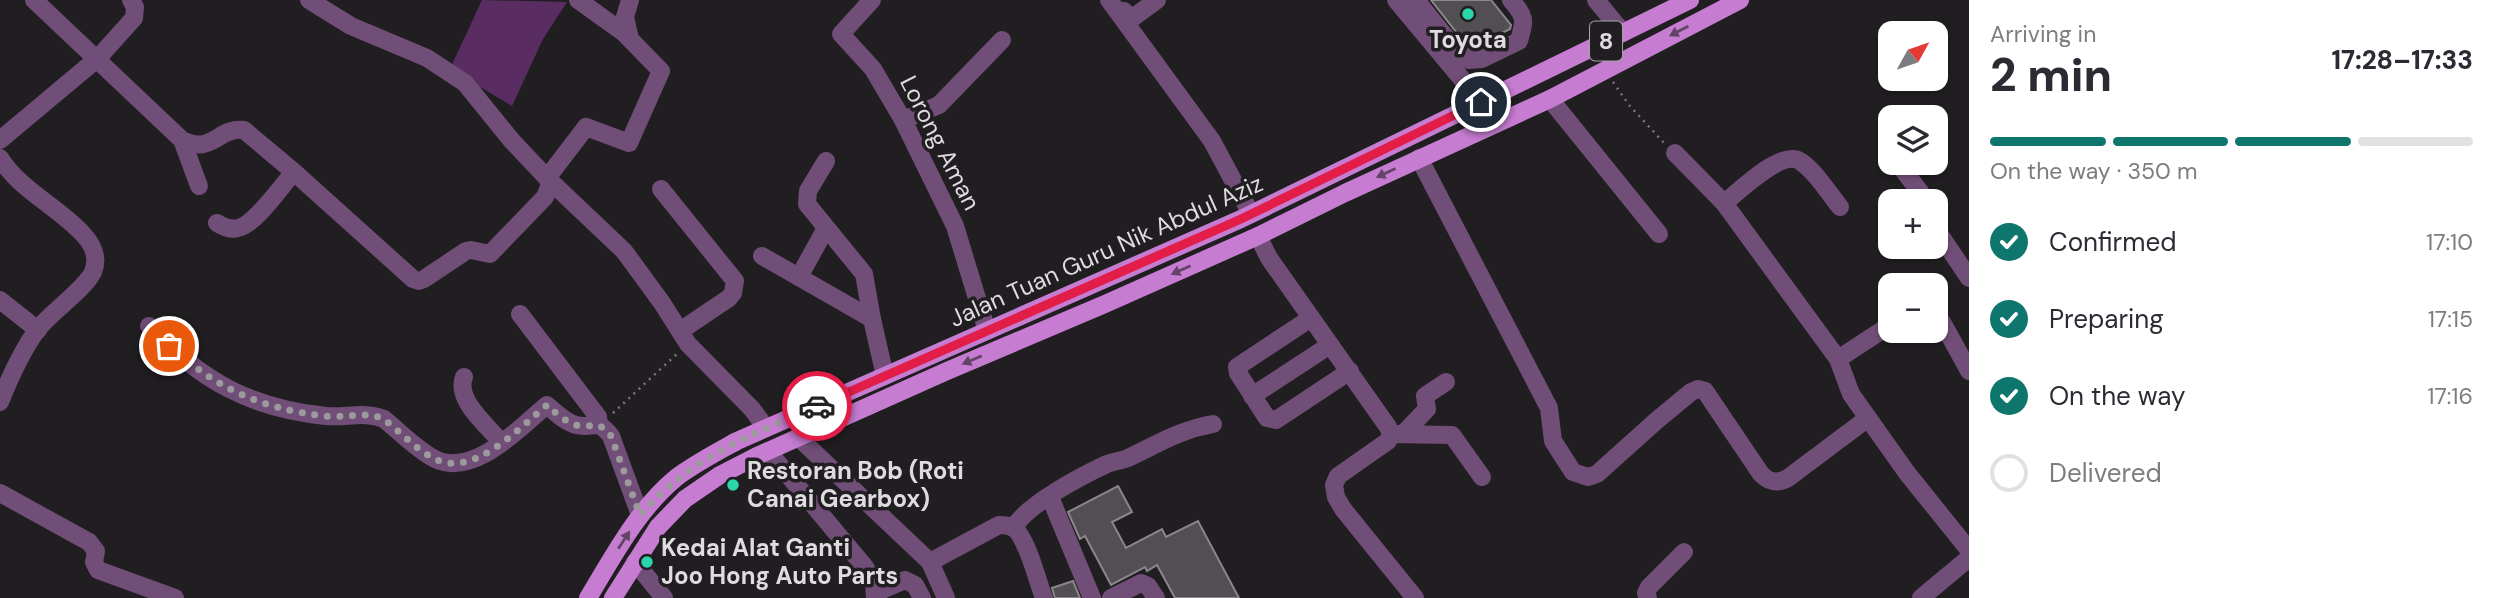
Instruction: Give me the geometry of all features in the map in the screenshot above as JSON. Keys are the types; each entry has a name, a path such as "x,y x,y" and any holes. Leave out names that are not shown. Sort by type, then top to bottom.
{"main road":[{"name":"Jalan Tuan Guru Nik Abdul Aziz","path":"613,598 657,527 685,499 720,475 959,365 1258,236 1544,102 1740,0"},
{"name":"Jalan Tuan Guru Nik Abdul Aziz","path":"588,598 640,515 679,476 727,446 1251,214 1684,1"},
{"path":"1521,83 1544,102"},
{"path":"1093,284 1091,295 1097,302 1105,304"}],"street":[{"path":"34,0 98,58 181,140 193,146 206,144 235,129 244,131 413,279 419,281 466,251 490,254 545,197 549,180 586,127 629,143 661,71 630,39 578,0"},
{"path":"0,141 98,58 134,18 135,7 131,0"},
{"path":"309,0 351,26 427,58 465,83 512,141 624,251 684,338 752,409 766,428"},
{"path":"630,0 625,17 630,39"},
{"name":"Lorong Aman","path":"872,0 841,34 873,69 903,120 956,226 987,331"},
{"path":"1109,0 1212,141 1251,214"},
{"path":"1121,0 1127,22"},
{"path":"1127,22 1157,0"},
{"path":"1395,0 1481,102"},
{"path":"1416,0 1456,50 1469,60 1482,59 1519,41 1525,22 1523,14 1511,0"},
{"path":"1596,0 1623,33"},
{"path":"903,120 941,103 1002,40"},
{"path":"1544,102 1659,234"},
{"path":"181,140 199,186"},
{"path":"1675,153 1724,203 1838,359 1851,394 1907,473 1969,550"},
{"path":"1724,203 1776,162 1787,157 1799,160 1840,206"},
{"path":"0,158 16,178 81,232 92,245 96,258 92,274 38,330 14,370 0,402"},
{"path":"1419,159 1549,408 1553,441 1568,467 1576,474 1588,477 1597,474 1656,421 1698,389 1705,391 1761,474 1771,481 1788,478 1868,418"},
{"path":"825,161 808,191 806,200 864,274 885,376"},
{"path":"217,223 225,228 242,228 294,172"},
{"path":"1907,175 1918,189"},
{"path":"661,189 735,281 733,293 729,298 684,338"},
{"path":"799,277 826,228"},
{"path":"1258,236 1269,258 1330,345 1398,434 1452,435 1482,477"},
{"path":"1948,247 1969,278"},
{"path":"762,256 872,318"},
{"path":"0,300 38,330"},
{"path":"520,314 597,417 599,425"},
{"path":"1311,318 1237,367 1238,373 1267,418 1273,421 1350,372"},
{"path":"149,326 194,367 247,399 292,411 328,416 374,415 384,419 434,458 446,463 471,462 547,405 574,425 599,425 611,436 640,515"},
{"path":"1838,359 1878,333"},
{"path":"1948,333 1969,371"},
{"path":"1252,396 1330,345"},
{"path":"464,377 462,391 466,400 501,442"},
{"path":"1415,598 1343,509 1336,497 1334,485 1339,477 1382,447 1427,409 1425,396 1446,382"},
{"path":"1013,527 1021,516 1049,496 1109,463 1125,460 1168,436 1213,424"},
{"path":"798,438 930,562 946,598"},
{"path":"768,451 865,567 874,584 875,595 905,580 915,585 922,598"},
{"path":"0,493 89,542 96,551 94,562 98,570 175,598"},
{"path":"1049,496 1091,598"},
{"path":"930,562 999,525 1013,527 1024,543 1044,598"},
{"path":"1648,598 1646,593 1649,587 1684,552"},
{"path":"1921,598 1969,558"},
{"path":"635,562 664,598"},
{"path":"1111,598 1141,583 1148,586 1156,598"}],"path":[{"path":"1605,71 1629,105 1675,153"},
{"path":"599,425 684,338"}],"shaded area":[{"path":"482,0 567,2 543,39 512,106 450,69"}],"building":[{"name":"Toyota","path":"1431,0 1491,0 1511,25 1510,29 1472,48 1464,42"},
{"path":"1118,486 1132,512 1112,522 1126,548 1162,529 1166,537 1198,521 1239,598 1175,598 1157,565 1147,571 1145,567 1111,585 1085,536 1080,539 1068,512"},
{"path":"1073,581 1080,598 1055,598 1052,588"}],"way so far":[{"path":"169,346 194,367 247,399 302,413 351,417 374,415 384,419 434,458 446,463 471,462 485,455 547,405 574,425 596,424 604,427 611,436 640,515 679,476 707,457 817,406"}],"place":[{"name":"Toyota","path":"1468,14"},
{"name":"Restoran Bob (Roti Canai Gearbox)","path":"733,485"},
{"name":"Kedai Alat Ganti Joo Hong Auto Parts","path":"647,562"}],"route":[{"path":"817,406 1241,219 1481,102"}]}
